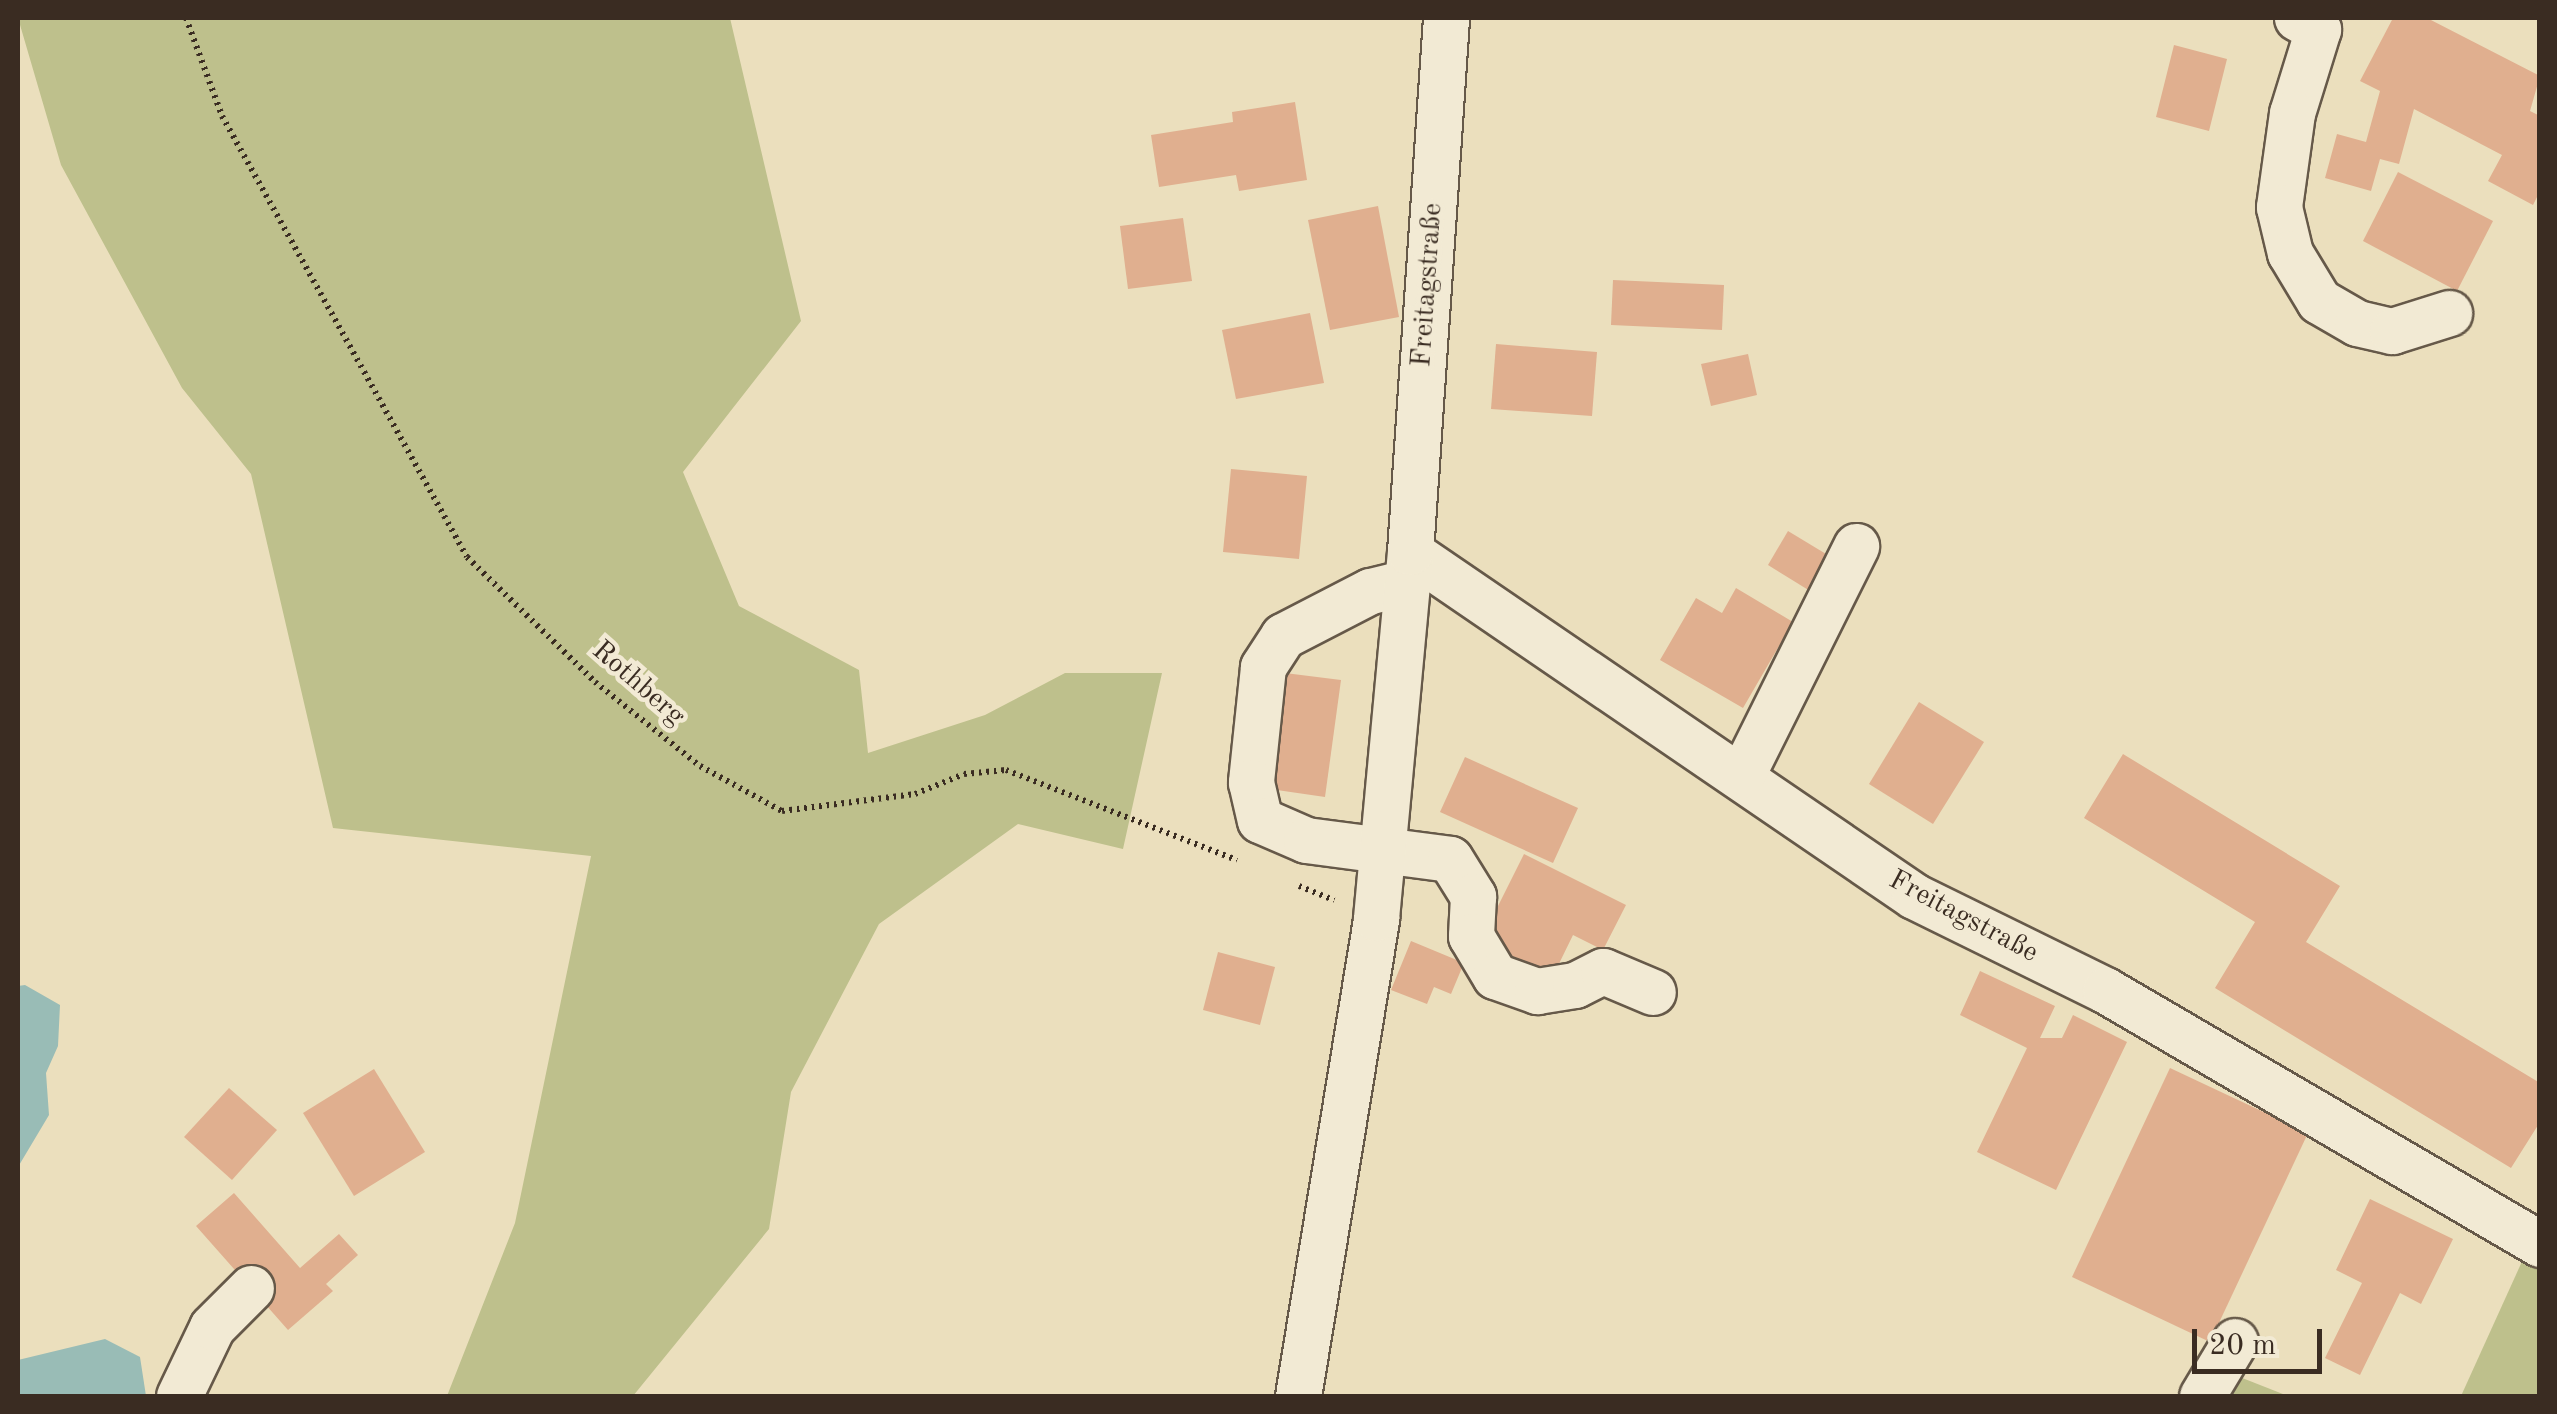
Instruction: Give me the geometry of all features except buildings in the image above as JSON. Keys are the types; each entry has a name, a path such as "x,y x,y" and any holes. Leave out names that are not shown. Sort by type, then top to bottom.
{"street":[{"name":"Freitagstraße","path":"1298,1396 1376,918 1408,567 1446,18"},
{"path":"2298,18 2318,29 2292,114 2279,206 2290,254 2319,301 2357,323 2392,331 2449,313"},
{"path":"1742,775 1856,546"},
{"name":"Freitagstraße","path":"1408,567 1742,775 1914,896 2105,990 2540,1244"},
{"path":"1408,567 1370,592 1284,636 1263,668 1251,782 1260,820 1306,840 1450,859 1474,896 1471,936 1494,976 1537,991 1576,985 1602,971 1653,992"},
{"path":"179,1396 212,1326 251,1288"},
{"path":"2202,1396 2235,1341"}],"path":[{"name":"Rothberg","path":"186,18 222,116 467,557 610,694 700,766 782,811 915,794 964,774 1006,770 1249,865"},
{"path":"1286,880 1376,918"}],"green space":[{"path":"18,18 730,18 801,321 683,472 739,606 859,670 868,753 985,715 1065,673 1162,673 1123,849 1018,824 879,924 791,1092 769,1229 633,1396 447,1396 515,1223 591,856 333,828 251,474 182,388 61,165"},
{"path":"2539,1224 2539,1396 2461,1396"},
{"path":"2227,1372 2288,1396 2214,1396"}],"water":[{"path":"25,985 60,1005 58,1046 46,1073 49,1115 18,1167 18,986"},
{"path":"105,1339 140,1357 146,1396 18,1396 18,1360"}]}
